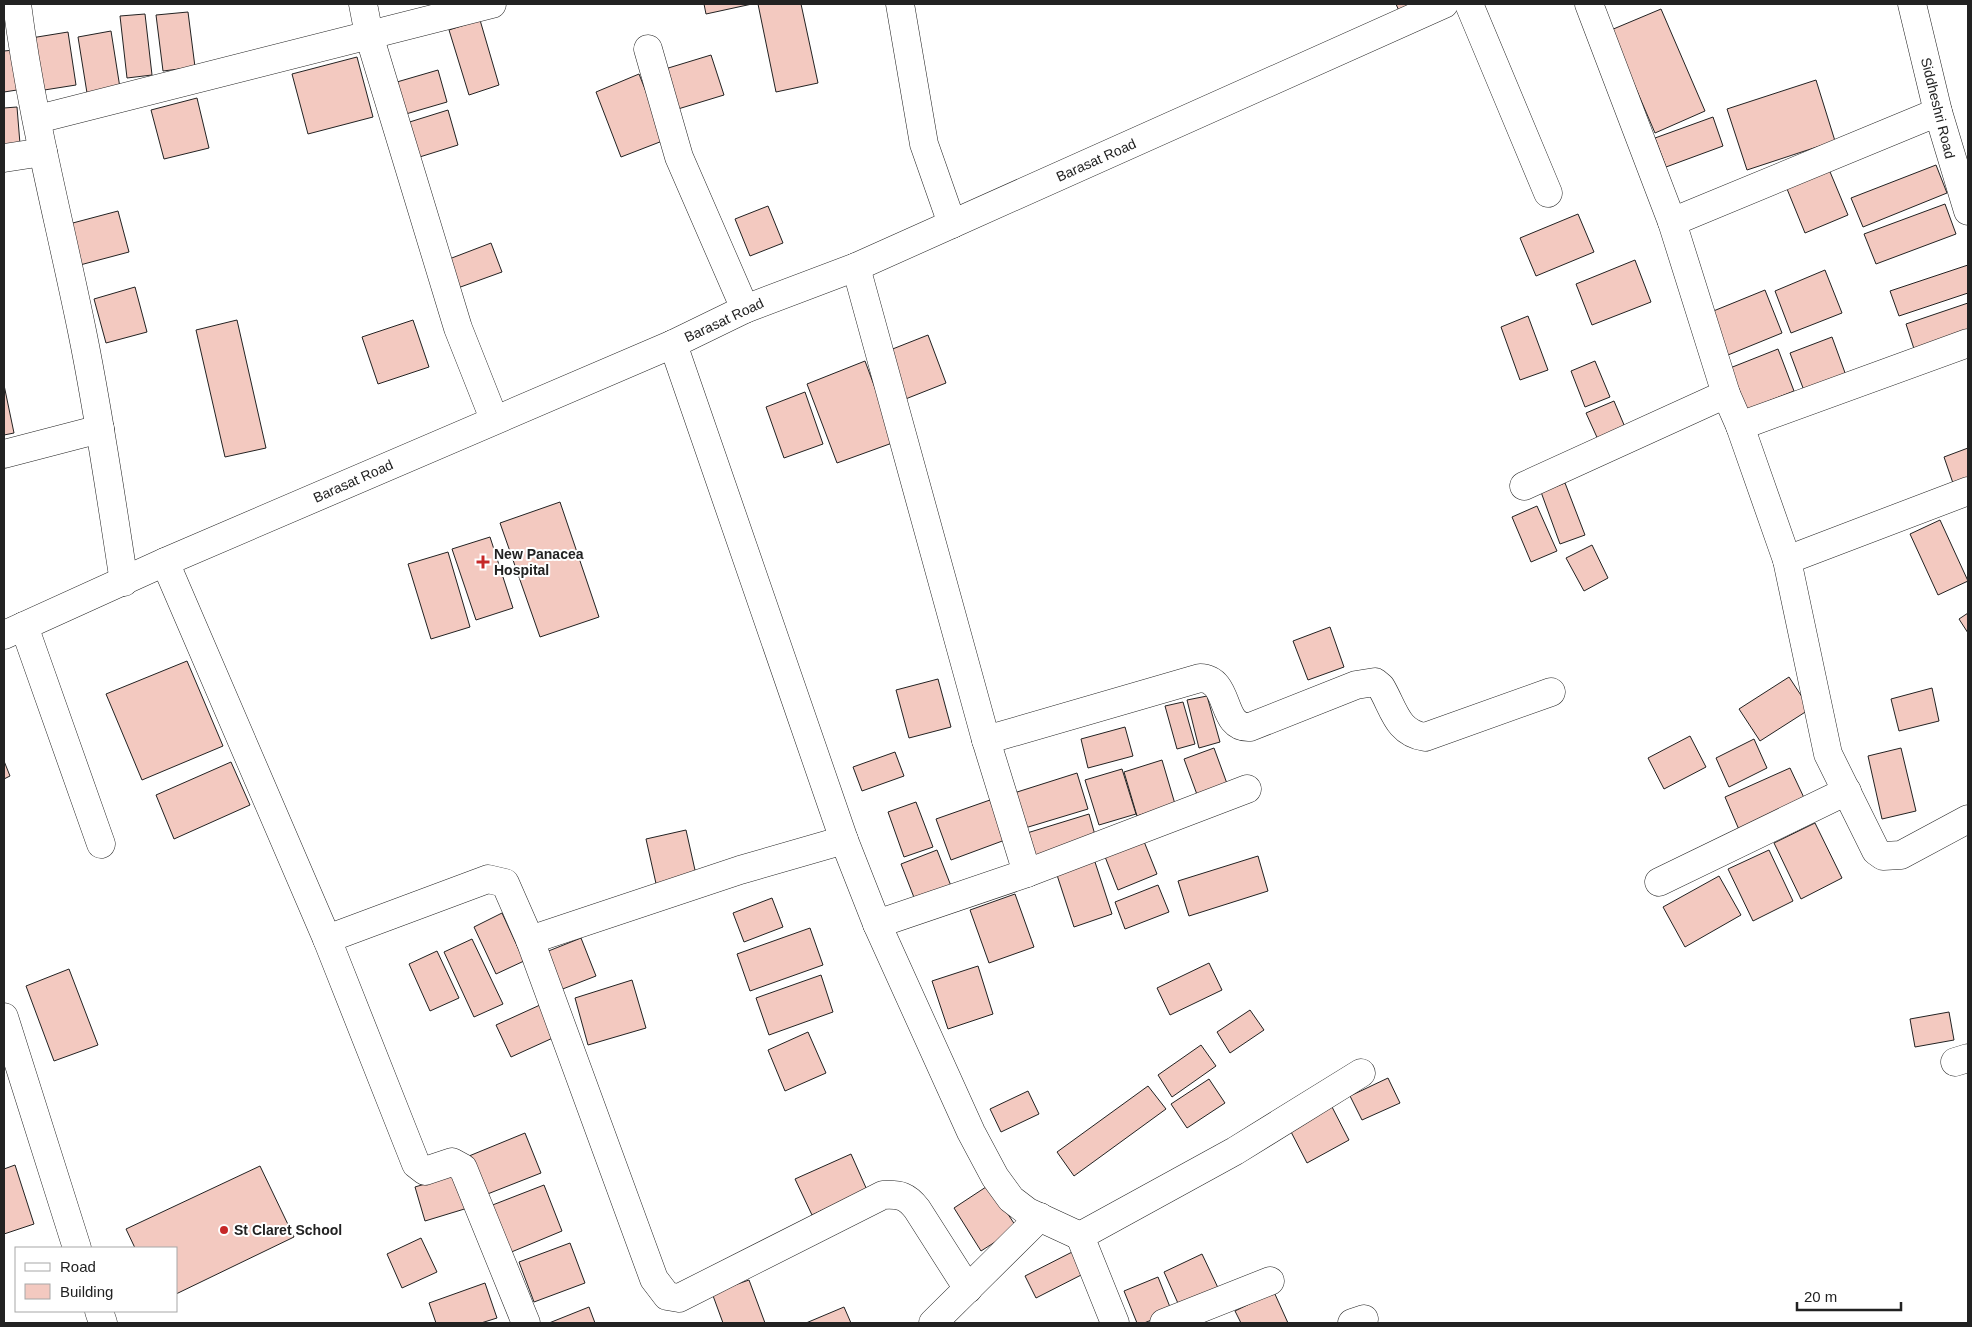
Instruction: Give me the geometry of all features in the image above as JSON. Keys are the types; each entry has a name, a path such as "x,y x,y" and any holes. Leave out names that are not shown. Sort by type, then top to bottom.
{"street":[{"path":"363,4 369,35 458,328 494,419"},
{"path":"38,119 492,4"},
{"path":"900,4 924,144 952,224"},
{"name":"Barasat Road","path":"14,630 494,419 673,344 746,309 856,266 952,224 1444,4"},
{"path":"1469,4 1548,193"},
{"path":"1589,4 1672,222 1726,394 1740,426 1788,560 1825,742 1847,791 1876,851 1883,856 1901,855 1968,819"},
{"name":"Siddheshri Road","path":"1912,4 1938,112 1967,202"},
{"path":"14,16 38,119 43,152 82,333 100,429 124,582"},
{"path":"648,49 679,157 746,309"},
{"path":"1672,222 1938,112"},
{"path":"4,158 43,152"},
{"path":"856,266 986,740 1027,873"},
{"path":"1740,426 1968,343"},
{"path":"673,344 844,840 877,924 994,1177 1011,1199 1028,1212 1080,1236 1115,1323"},
{"path":"1524,486 1726,394"},
{"path":"4,454 100,429"},
{"path":"1788,560 1968,491"},
{"path":"165,562 327,938 416,1164 425,1170 452,1162 463,1168 526,1323"},
{"path":"14,630 100,844"},
{"path":"986,740 1200,678 1213,682 1219,689 1234,721 1238,726 1244,727 1250,727 1356,685 1375,682 1381,687 1404,730 1412,736 1424,737 1550,692"},
{"path":"877,924 1027,873 1247,789"},
{"path":"1659,882 1847,791"},
{"path":"530,940 740,870 844,840"},
{"path":"327,938 488,879 505,883 530,940 654,1279 667,1296 680,1298 883,1194 894,1194 909,1198 968,1289"},
{"path":"4,1018 77,1247"},
{"path":"1080,1236 1228,1156 1361,1073"},
{"path":"938,1322 1040,1217"},
{"path":"1164,1323 1270,1281"}],"building":[{"path":"704,4 752,4 706,14"},
{"path":"758,4 801,4 818,83 776,92"},
{"path":"1396,4 1416,4 1399,11"},
{"path":"1661,9 1705,111 1655,133 1611,30"},
{"path":"188,12 195,67 163,71 156,15"},
{"path":"145,14 152,75 127,78 120,16"},
{"path":"480,20 499,85 469,95 449,30"},
{"path":"111,31 120,88 87,93 78,37"},
{"path":"68,32 76,85 38,91 31,38"},
{"path":"14,50 17,90 4,92 4,51"},
{"path":"711,55 724,95 678,109 665,69"},
{"path":"357,57 373,117 308,134 292,74"},
{"path":"438,70 447,102 399,116 390,84"},
{"path":"639,74 665,140 621,157 596,92"},
{"path":"1816,80 1835,141 1747,170 1727,109"},
{"path":"197,98 209,148 164,159 151,110"},
{"path":"17,107 20,144 4,145 4,108"},
{"path":"448,110 458,145 410,160 400,125"},
{"path":"1713,117 1723,146 1666,167 1655,138"},
{"path":"1936,165 1947,193 1863,227 1851,198"},
{"path":"1828,167 1848,215 1805,233 1785,184"},
{"path":"1945,204 1956,234 1876,264 1864,234"},
{"path":"768,206 783,243 750,256 735,219"},
{"path":"118,211 129,252 80,265 69,224"},
{"path":"1578,214 1594,252 1536,276 1520,238"},
{"path":"491,243 502,272 455,289 444,261"},
{"path":"1635,260 1651,302 1592,325 1576,284"},
{"path":"1968,265 1968,293 1899,316 1890,291"},
{"path":"1825,270 1842,313 1791,333 1775,291"},
{"path":"135,287 147,332 106,343 94,299"},
{"path":"1765,290 1782,333 1728,355 1711,312"},
{"path":"1968,303 1968,337 1916,355 1906,324"},
{"path":"1528,316 1548,370 1520,380 1501,327"},
{"path":"237,320 266,448 225,457 196,330"},
{"path":"413,320 429,367 378,384 362,337"},
{"path":"928,335 946,383 903,400 885,352"},
{"path":"1832,337 1848,381 1806,396 1790,353"},
{"path":"1778,349 1794,391 1746,410 1730,368"},
{"path":"865,361 895,442 837,463 807,384"},
{"path":"1595,361 1610,397 1585,407 1571,371"},
{"path":"4,385 14,433 4,435"},
{"path":"805,392 823,444 784,458 766,407"},
{"path":"1614,401 1627,432 1600,444 1586,413"},
{"path":"1968,448 1968,484 1955,489 1944,457"},
{"path":"1565,483 1585,535 1560,544 1541,492"},
{"path":"560,502 599,617 540,637 500,523"},
{"path":"1537,506 1557,551 1531,562 1512,517"},
{"path":"1940,520 1968,581 1938,595 1910,534"},
{"path":"490,537 513,608 476,620 452,549"},
{"path":"1592,545 1608,578 1584,591 1566,558"},
{"path":"448,552 470,627 431,639 408,564"},
{"path":"1968,613 1968,633 1959,619"},
{"path":"1330,627 1344,667 1308,680 1293,641"},
{"path":"187,661 223,746 142,780 106,694"},
{"path":"1789,677 1810,709 1760,741 1739,709"},
{"path":"938,679 951,727 909,738 896,690"},
{"path":"1932,688 1939,721 1899,731 1891,699"},
{"path":"1207,696 1220,742 1199,748 1187,700"},
{"path":"1183,702 1195,744 1177,749 1165,706"},
{"path":"1125,727 1133,756 1088,768 1081,739"},
{"path":"1690,736 1706,767 1664,789 1648,758"},
{"path":"1754,739 1767,768 1729,787 1716,758"},
{"path":"1214,748 1229,789 1199,800 1184,759"},
{"path":"1901,748 1916,811 1882,819 1868,756"},
{"path":"895,752 904,776 862,791 853,767"},
{"path":"1162,760 1175,804 1137,816 1124,772"},
{"path":"4,761 10,776 4,779"},
{"path":"231,762 250,805 174,839 156,795"},
{"path":"1790,768 1806,802 1740,832 1725,797"},
{"path":"1122,769 1136,814 1099,825 1085,780"},
{"path":"1077,773 1088,809 1025,828 1014,793"},
{"path":"990,800 1005,840 951,860 936,819"},
{"path":"916,802 933,847 904,857 888,812"},
{"path":"1089,814 1097,842 1035,861 1027,833"},
{"path":"1815,823 1842,878 1801,899 1774,843"},
{"path":"686,830 697,879 657,888 646,839"},
{"path":"1141,834 1157,874 1118,890 1102,849"},
{"path":"937,850 951,886 915,900 901,864"},
{"path":"1769,850 1793,901 1753,921 1728,869"},
{"path":"1258,856 1268,891 1189,916 1178,881"},
{"path":"1094,859 1112,914 1074,927 1056,872"},
{"path":"1719,876 1741,915 1685,947 1663,907"},
{"path":"1158,885 1169,912 1125,929 1115,902"},
{"path":"1015,894 1034,947 989,963 970,910"},
{"path":"772,898 783,927 744,942 733,913"},
{"path":"502,913 524,961 496,974 474,927"},
{"path":"810,928 823,965 750,991 737,954"},
{"path":"581,938 596,976 555,992 541,954"},
{"path":"472,939 503,1004 474,1017 444,952"},
{"path":"437,951 459,998 430,1011 409,964"},
{"path":"1209,963 1222,990 1170,1015 1157,988"},
{"path":"978,966 993,1014 948,1029 932,981"},
{"path":"69,969 98,1045 54,1061 26,986"},
{"path":"821,975 833,1012 769,1035 756,998"},
{"path":"632,980 646,1028 588,1045 575,998"},
{"path":"540,1005 555,1037 511,1057 496,1025"},
{"path":"1250,1010 1264,1030 1230,1053 1217,1032"},
{"path":"1949,1012 1954,1040 1915,1047 1910,1019"},
{"path":"808,1032 826,1073 785,1091 768,1050"},
{"path":"1201,1045 1216,1066 1172,1097 1158,1075"},
{"path":"1388,1078 1400,1103 1362,1120 1350,1096"},
{"path":"1209,1079 1225,1103 1187,1128 1171,1104"},
{"path":"1148,1086 1166,1109 1074,1176 1057,1152"},
{"path":"1028,1091 1039,1114 1001,1132 990,1109"},
{"path":"1331,1105 1349,1140 1307,1163 1289,1128"},
{"path":"525,1133 541,1173 485,1195 469,1156"},
{"path":"851,1154 867,1190 812,1215 795,1179"},
{"path":"15,1165 34,1224 4,1234 4,1169"},
{"path":"260,1166 294,1237 178,1293 178,1247 135,1247 126,1229"},
{"path":"461,1173 471,1207 425,1221 415,1187"},
{"path":"544,1185 562,1231 509,1253 490,1206"},
{"path":"989,1185 1017,1228 981,1251 954,1208"},
{"path":"421,1238 437,1272 402,1288 387,1254"},
{"path":"570,1243 585,1283 534,1302 519,1262"},
{"path":"1078,1249 1089,1271 1036,1298 1025,1276"},
{"path":"1202,1254 1220,1292 1181,1310 1164,1272"},
{"path":"1158,1277 1172,1312 1144,1323 1137,1323 1124,1291"},
{"path":"749,1280 765,1323 723,1323 712,1293"},
{"path":"485,1283 497,1318 481,1323 436,1323 429,1303"},
{"path":"1274,1292 1288,1323 1241,1323 1235,1311"},
{"path":"589,1307 595,1323 549,1323"},
{"path":"844,1307 851,1323 806,1323"}],"place":[{"name":"New Panacea Hospital","path":"483,562"},
{"name":"St Claret School","path":"224,1230"}]}
